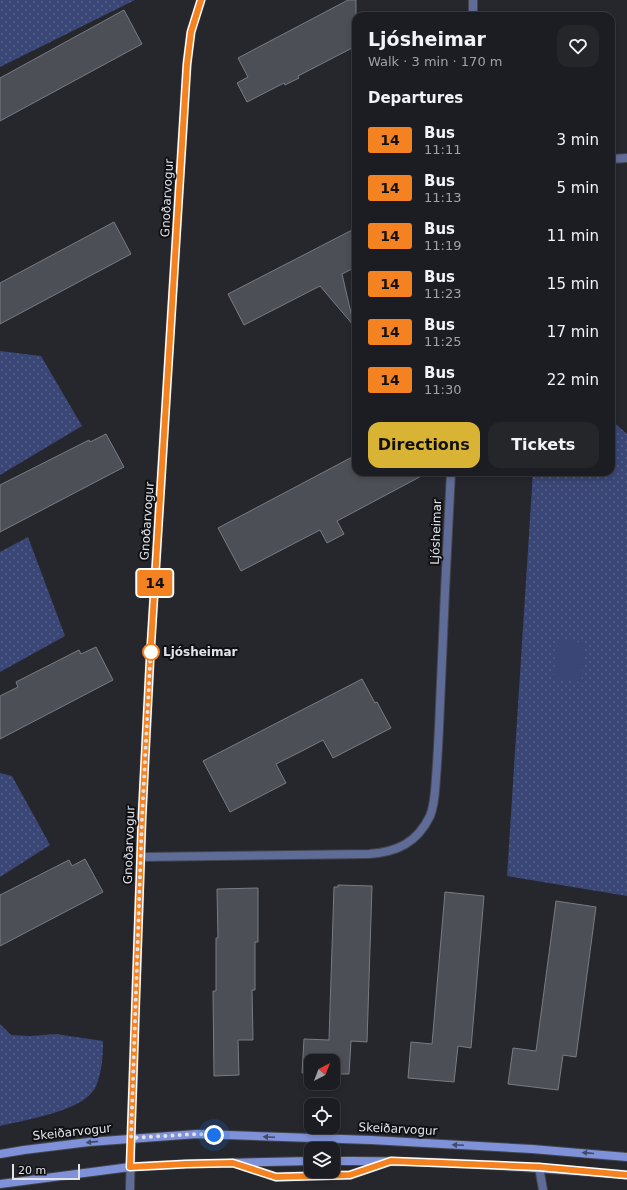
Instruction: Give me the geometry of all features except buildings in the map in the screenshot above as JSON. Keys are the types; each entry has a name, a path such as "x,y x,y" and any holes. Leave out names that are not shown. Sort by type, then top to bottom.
{"street":[{"name":"Gnoðarvogur","path":"130,1190 141,857 150,660 186,78 191,32 201,0"},
{"path":"473,0 473,12"},
{"path":"615,159 627,158"},
{"name":"Ljósheimar","path":"141,857 384,853 406,844 423,828 430,815 434,801 439,751 451,476"},
{"name":"Skeiðarvogur","path":"0,1154 131,1138 197,1134 371,1140 532,1149 627,1157"},
{"path":"0,1184 130,1167 304,1161"},
{"path":"340,1161 391,1161 539,1167 627,1175"},
{"path":"233,1163 276,1177 350,1175 391,1161"},
{"path":"539,1167 543,1190"}],"shaded area":[{"path":"0,0 135,0 0,67"},
{"path":"0,351 41,356 82,426 0,475"},
{"path":"615,424 627,434 627,896 507,876 533,476 615,476"},
{"path":"28,537 65,636 0,672 0,552"},
{"path":"559,639 586,643 581,682 553,678"},
{"path":"0,773 12,776 50,845 0,877"},
{"path":"0,1024 11,1035 30,1036 56,1034 103,1041 100,1075 96,1086 90,1095 68,1108 0,1126"}],"bus line":[{"name":"14","path":"201,0 191,32 187,64 150,660 142,818 130,1167 233,1163 276,1177 350,1175 391,1161 539,1167 627,1175"}],"place":[{"name":"Ljósheimar","path":"151,652"}],"route":[{"path":"151,652 151,646 142,818 131,1138 197,1134 214,1135"}]}
